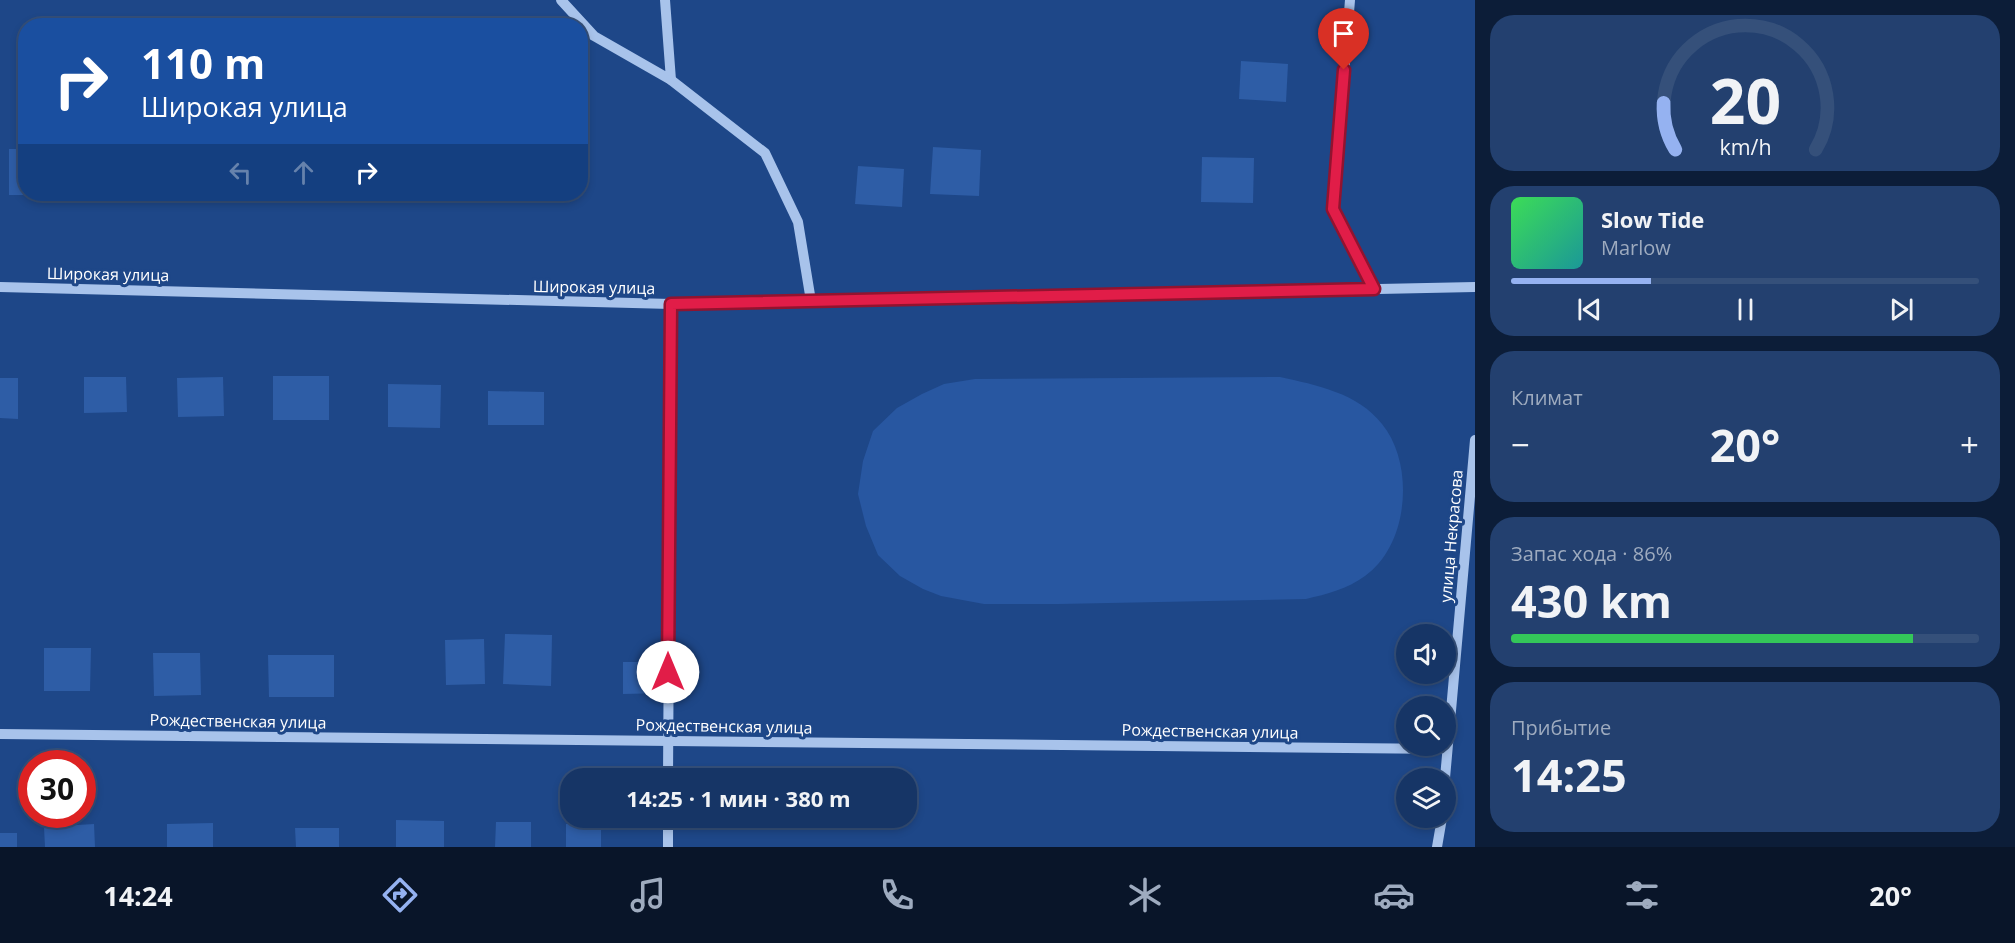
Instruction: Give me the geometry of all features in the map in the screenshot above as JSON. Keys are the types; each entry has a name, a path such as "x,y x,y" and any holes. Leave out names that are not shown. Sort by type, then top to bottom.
{"street":[{"path":"561,0 578,18"},
{"path":"665,0 671,80"},
{"path":"1350,0 1333,209 1374,289"},
{"path":"588,29 594,36 671,80 765,153 798,222 812,301"},
{"name":"Широкая улица","path":"0,286 671,304 1475,287"},
{"path":"668,768 671,304"},
{"name":"улица Некрасова","path":"1452,696 1475,440"},
{"name":"Рождественская улица","path":"0,734 1396,748"},
{"path":"668,828 668,847"},
{"path":"1437,847 1440,828"}],"shaded area":[{"path":"1280,377 1336,392 1361,405 1382,424 1393,441 1399,460 1403,481 1402,503 1391,545 1380,562 1365,576 1337,590 1306,599 984,604 941,596 900,576 878,555 866,526 858,494 863,461 873,431 897,408 944,384 975,379"}],"building":[{"path":"1241,61 1288,64 1286,102 1239,99"},
{"path":"933,147 981,150 979,196 930,194"},
{"path":"9,149 18,149 18,195 9,195"},
{"path":"1202,157 1254,158 1253,203 1201,202"},
{"path":"858,166 904,169 902,207 855,204"},
{"path":"273,376 329,376 329,420 273,420"},
{"path":"84,377 126,377 127,412 84,413"},
{"path":"223,377 224,416 178,417 177,378"},
{"path":"0,378 18,378 18,419 0,418"},
{"path":"388,384 441,385 440,428 388,427"},
{"path":"488,391 544,392 544,425 488,425"},
{"path":"505,634 552,635 551,686 503,684"},
{"path":"484,639 485,684 446,685 445,640"},
{"path":"44,648 91,648 90,691 44,691"},
{"path":"153,653 200,653 201,695 154,696"},
{"path":"268,655 334,655 334,697 269,697"},
{"path":"623,662 663,662 664,693 623,694"},
{"path":"396,820 444,821 444,847 396,847"},
{"path":"496,822 531,822 531,847 495,847"},
{"path":"213,823 213,847 167,847 167,824"},
{"path":"44,828 94,828 95,847 45,847"},
{"path":"295,828 339,828 339,847 296,847"},
{"path":"566,828 601,828 601,847 566,847"},
{"path":"0,833 17,833 17,847 0,847"}],"route":[{"path":"668,672 671,304 1374,289 1333,209 1344,70"}]}
